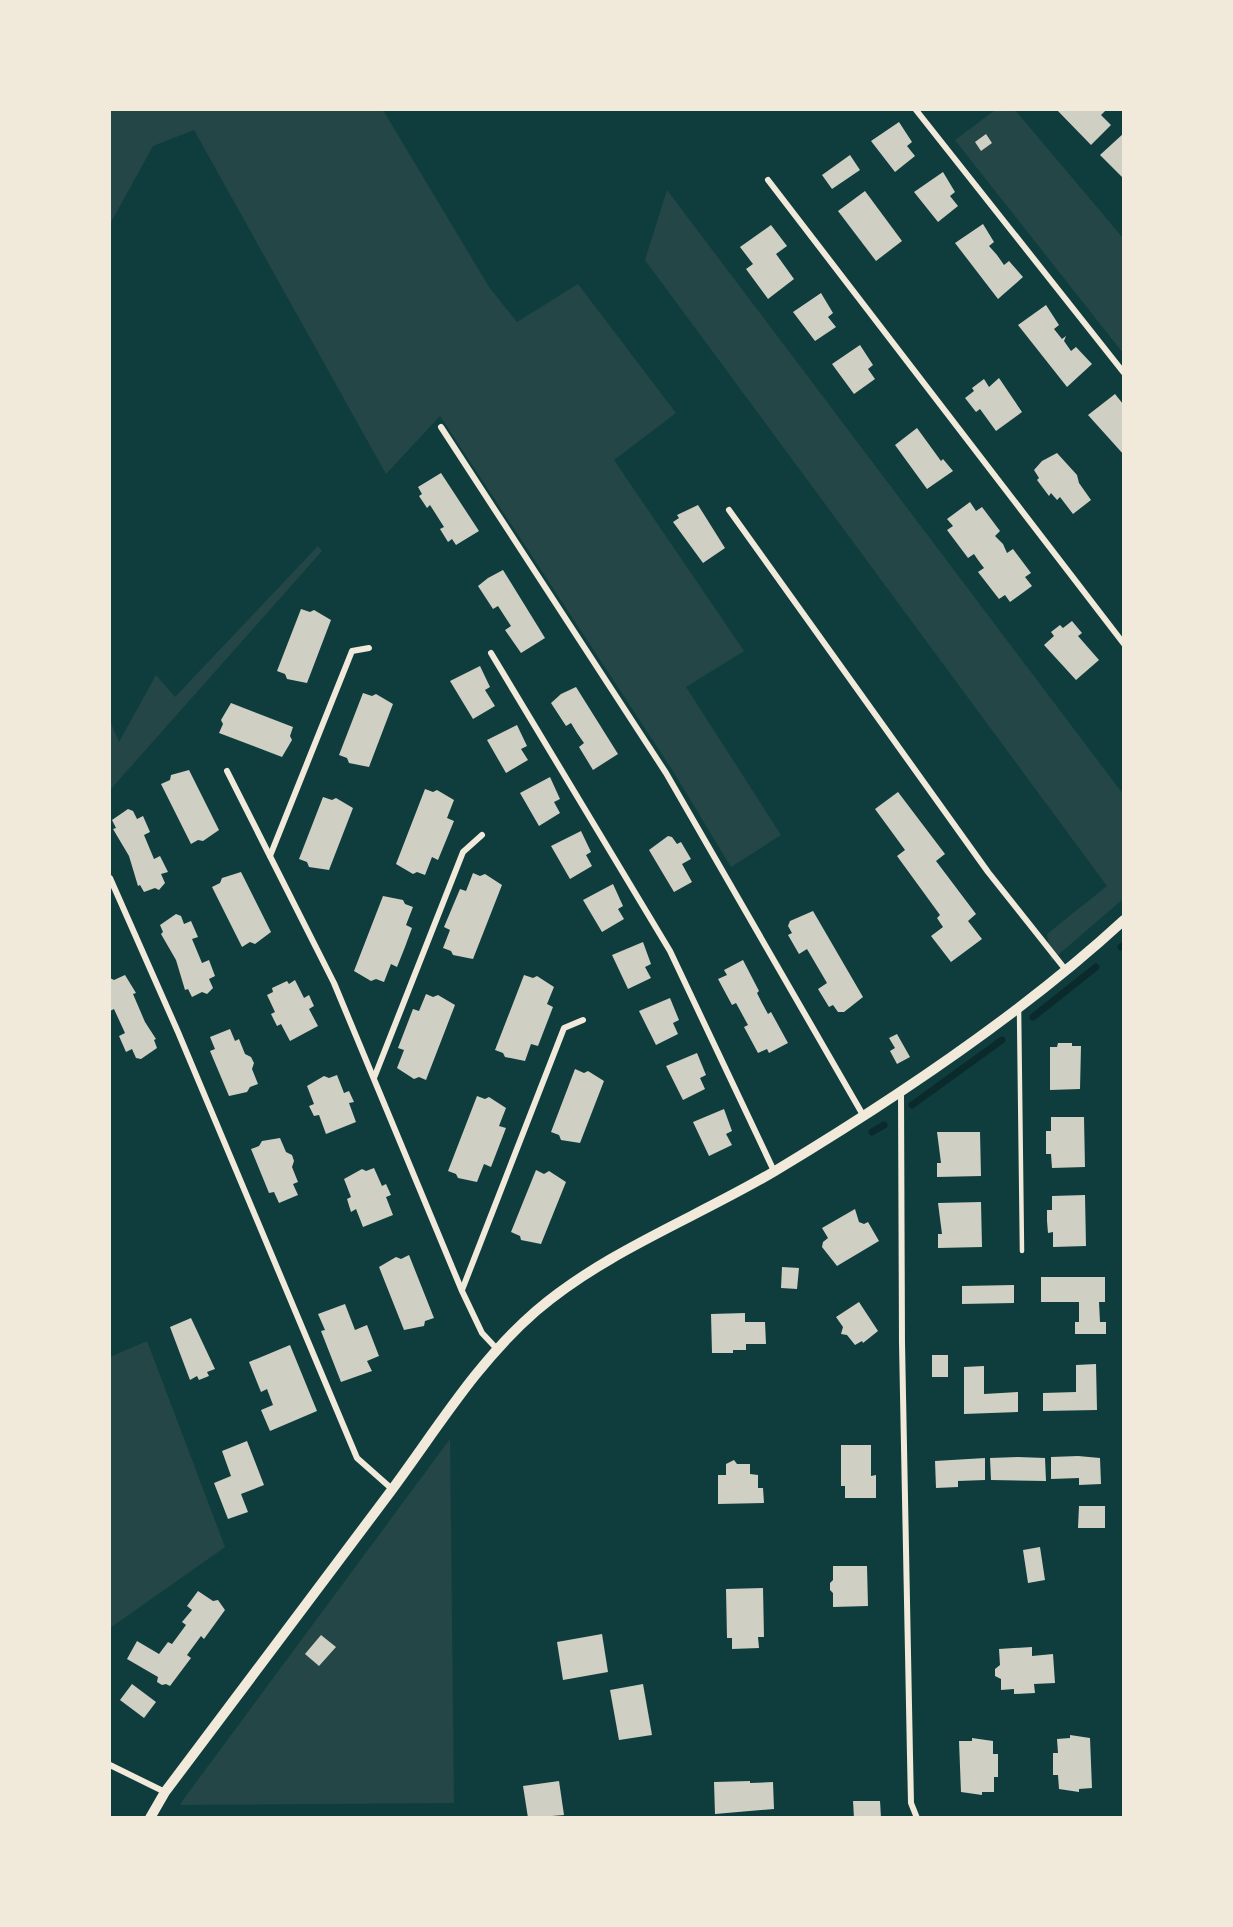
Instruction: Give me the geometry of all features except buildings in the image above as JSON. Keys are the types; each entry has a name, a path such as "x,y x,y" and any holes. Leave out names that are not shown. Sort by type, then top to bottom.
{"street":[{"path":"916,110 1124,373"},
{"path":"768,180 1124,644"},
{"path":"441,427 666,773 863,1115"},
{"path":"729,510 988,872 1065,969"},
{"path":"270,856 352,651 369,648"},
{"path":"491,653 670,951 774,1172"},
{"path":"227,771 334,983 462,1291 482,1333 497,1349"},
{"path":"374,1078 463,852 482,835"},
{"path":"110,878 178,1032 357,1458 392,1489"},
{"path":"150,1818 165,1792 392,1489 458,1396 497,1349 536,1311 594,1269 774,1172 901,1091 1019,1005 1124,920"},
{"path":"462,1291 564,1028 583,1020"},
{"path":"901,1091 902,1343 910,1756 912,1803 917,1818"},
{"path":"110,1765 165,1792"}],"lane":[{"path":"1019,1005 1022,1251"}],"shaded area":[{"path":"110,110 383,110 489,287 517,322 578,284 676,413 614,460 744,651 686,687 781,835 731,867 673,771 440,416 386,474 194,130 153,146 110,224"},
{"path":"995,110 1015,110 1123,238 1123,353 955,140"},
{"path":"667,190 1123,794 1123,899 1051,961 1047,934 1107,886 645,260"},
{"path":"318,546 322,551 110,790 110,721 119,742 156,675 175,697"},
{"path":"147,1341 225,1547 110,1628 110,1357"},
{"path":"450,1439 454,1803 180,1805 183,1800"}],"waterway":[{"path":"1033,1017 1096,967"},
{"path":"912,1105 1002,1040"},
{"path":"872,1132 884,1125"}]}
